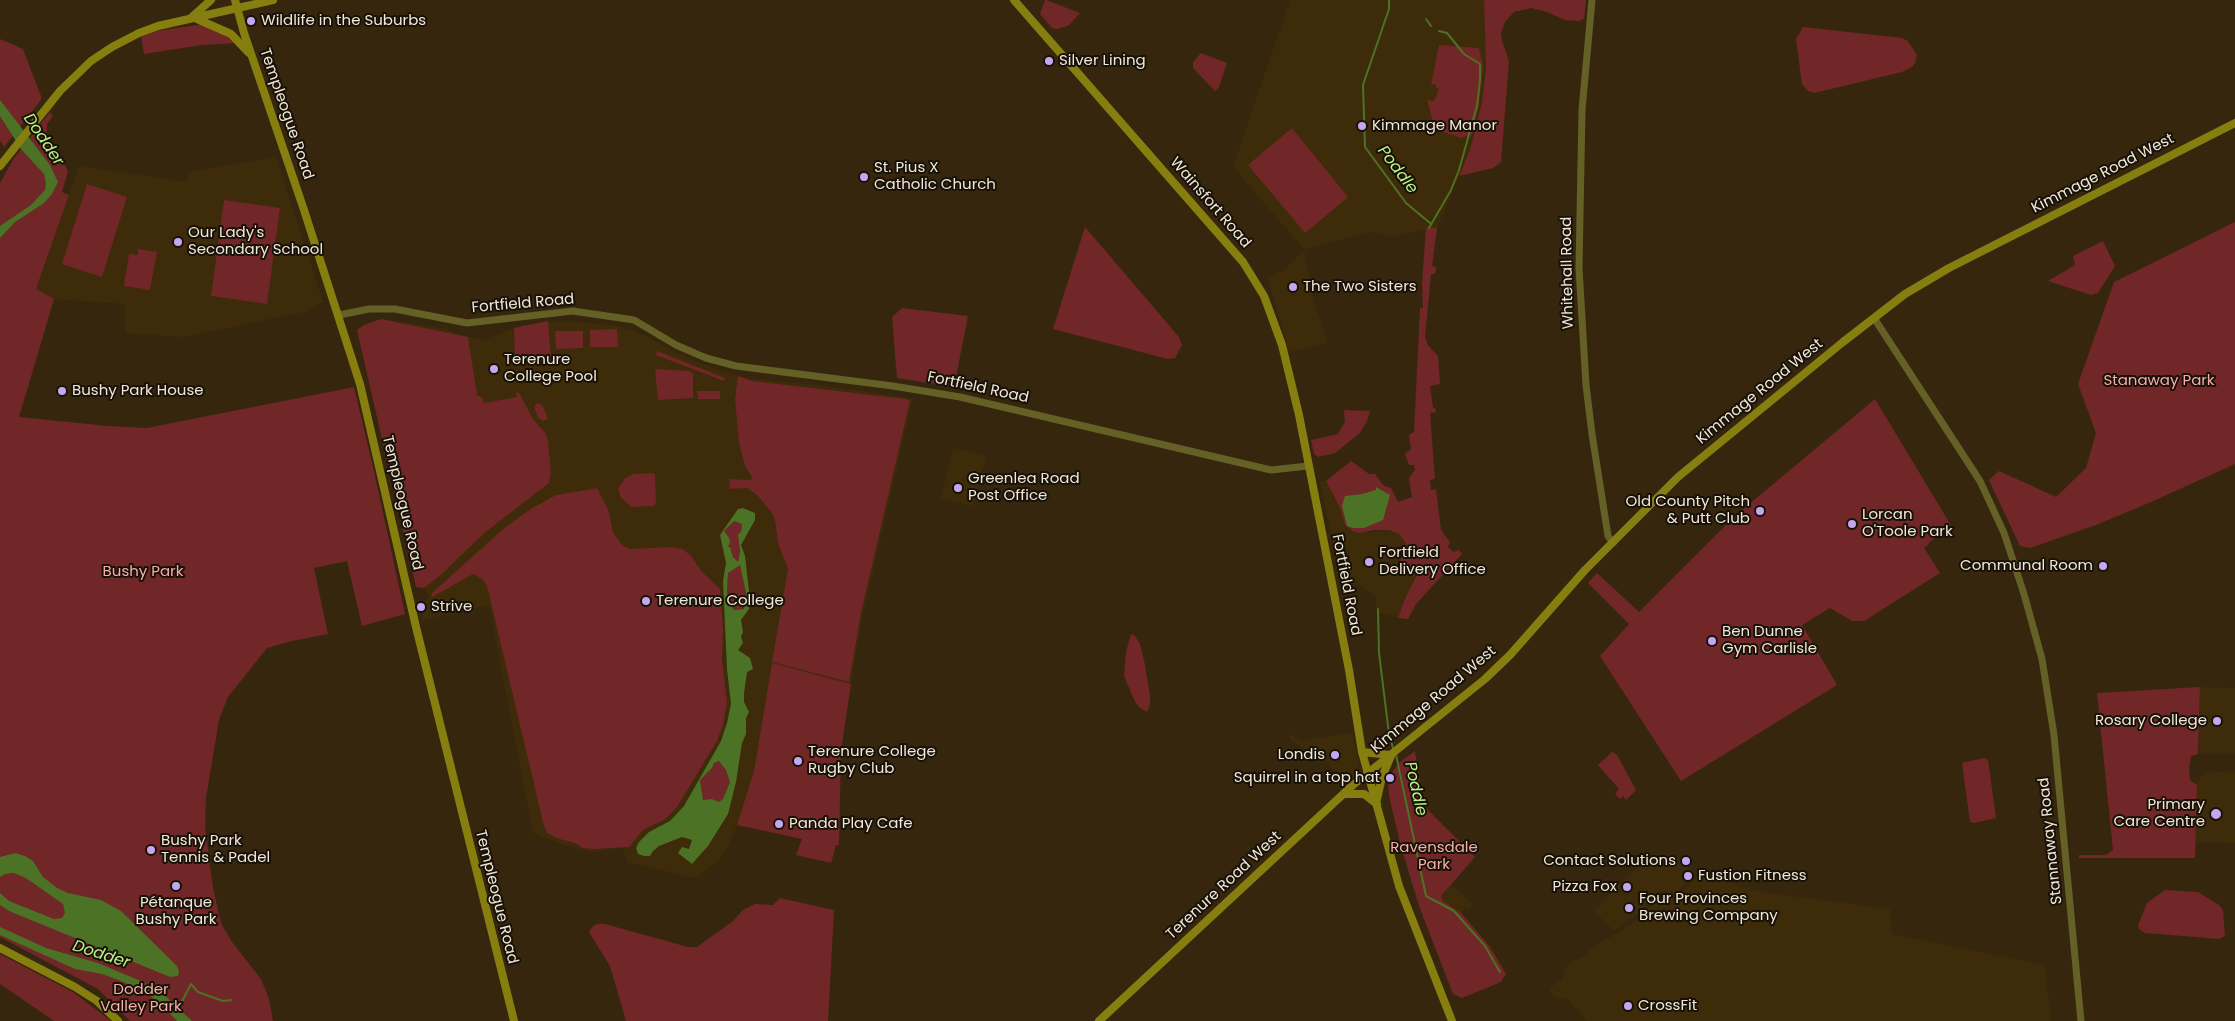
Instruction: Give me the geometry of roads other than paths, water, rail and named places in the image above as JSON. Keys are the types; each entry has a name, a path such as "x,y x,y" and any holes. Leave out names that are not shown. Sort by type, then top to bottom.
{"main road":[{"path":"192,19 211,0"},
{"name":"Templeogue Road","path":"235,0 236,9 339,315 360,384 416,627 514,1021"},
{"path":"0,166 29,127 64,86 100,55 143,31 273,0"},
{"name":"Wainsfort Road","path":"1014,0 1243,262 1257,282 1282,345 1299,415 1308,466"},
{"path":"192,19 231,34 252,56"},
{"name":"Kimmage Road West","path":"1369,772 1485,679 1678,477 1916,286 2235,123"},
{"name":"Fortfield Road","path":"1308,466 1349,670 1362,752 1400,886 1452,1021"},
{"path":"1345,794 1352,792 1364,794 1377,803 1382,777 1391,755 1362,752"},
{"name":"Terenure Road West","path":"1098,1021 1369,772"},
{"path":"0,948 76,987 97,1001 118,1021"}],"street":[{"name":"Whitehall Road","path":"1592,0 1582,110 1579,265 1587,395 1600,494 1608,536 1613,543"},
{"name":"Fortfield Road","path":"339,315 368,309 395,309 467,323 573,311 634,320 676,345 706,358 736,366 960,396 1271,470 1308,466"},
{"name":"Stannaway Road","path":"1874,318 1984,488 2004,533 2017,570 2042,659 2054,735 2081,1021"}],"waterway":[{"name":"Poddle","path":"1389,0 1389,9 1363,85 1365,147 1406,203 1430,223"},
{"path":"1426,19 1431,26"},
{"path":"1429,228 1451,190 1459,170 1477,106 1480,80 1480,64 1464,54 1447,33 1439,31"},
{"name":"Poddle","path":"1378,609 1379,653 1389,734 1393,748"},
{"name":"Poddle","path":"1396,755 1426,896 1454,911 1485,946 1500,972"},
{"path":"178,1009 191,984 198,992 223,1001 231,1000"}],"place":[{"name":"Wildlife in the Suburbs","path":"251,21"},
{"name":"Silver Lining","path":"1049,61"},
{"name":"Kimmage Manor","path":"1362,126"},
{"name":"St. Pius X Catholic Church","path":"864,177"},
{"name":"Our Lady's Secondary School","path":"178,242"},
{"name":"The Two Sisters","path":"1293,287"},
{"name":"Terenure College Pool","path":"494,369"},
{"name":"Bushy Park House","path":"62,391"},
{"name":"Greenlea Road Post Office","path":"958,488"},
{"name":"Old County Pitch & Putt Club","path":"1760,511"},
{"name":"Lorcan O'Toole Park","path":"1852,524"},
{"name":"Fortfield Delivery Office","path":"1369,562"},
{"name":"Communal Room","path":"2103,566"},
{"name":"Terenure College","path":"646,601"},
{"name":"Strive","path":"421,607"},
{"name":"Ben Dunne Gym Carlisle","path":"1712,641"},
{"name":"Rosary College","path":"2217,721"},
{"name":"Londis","path":"1335,755"},
{"name":"Terenure College Rugby Club","path":"798,761"},
{"name":"Squirrel in a top hat","path":"1390,778"},
{"name":"Primary Care Centre","path":"2216,814"},
{"name":"Panda Play Cafe","path":"779,824"},
{"name":"Bushy Park Tennis & Padel","path":"151,850"},
{"name":"Contact Solutions","path":"1686,861"},
{"name":"Fustion Fitness","path":"1688,876"},
{"name":"Pétanque Bushy Park","path":"176,886"},
{"name":"Pizza Fox","path":"1627,887"},
{"name":"Four Provinces Brewing Company","path":"1629,908"},
{"name":"CrossFit","path":"1628,1006"}],"water label":[{"name":"Dodder","path":"43,140"},
{"name":"Dodder","path":"101,955"}],"park label":[{"name":"Stanaway Park","path":"2159,381"},
{"name":"Bushy Park","path":"143,572"},
{"name":"Ravensdale Park","path":"1434,856"},
{"name":"Dodder Valley Park","path":"141,998"}]}
